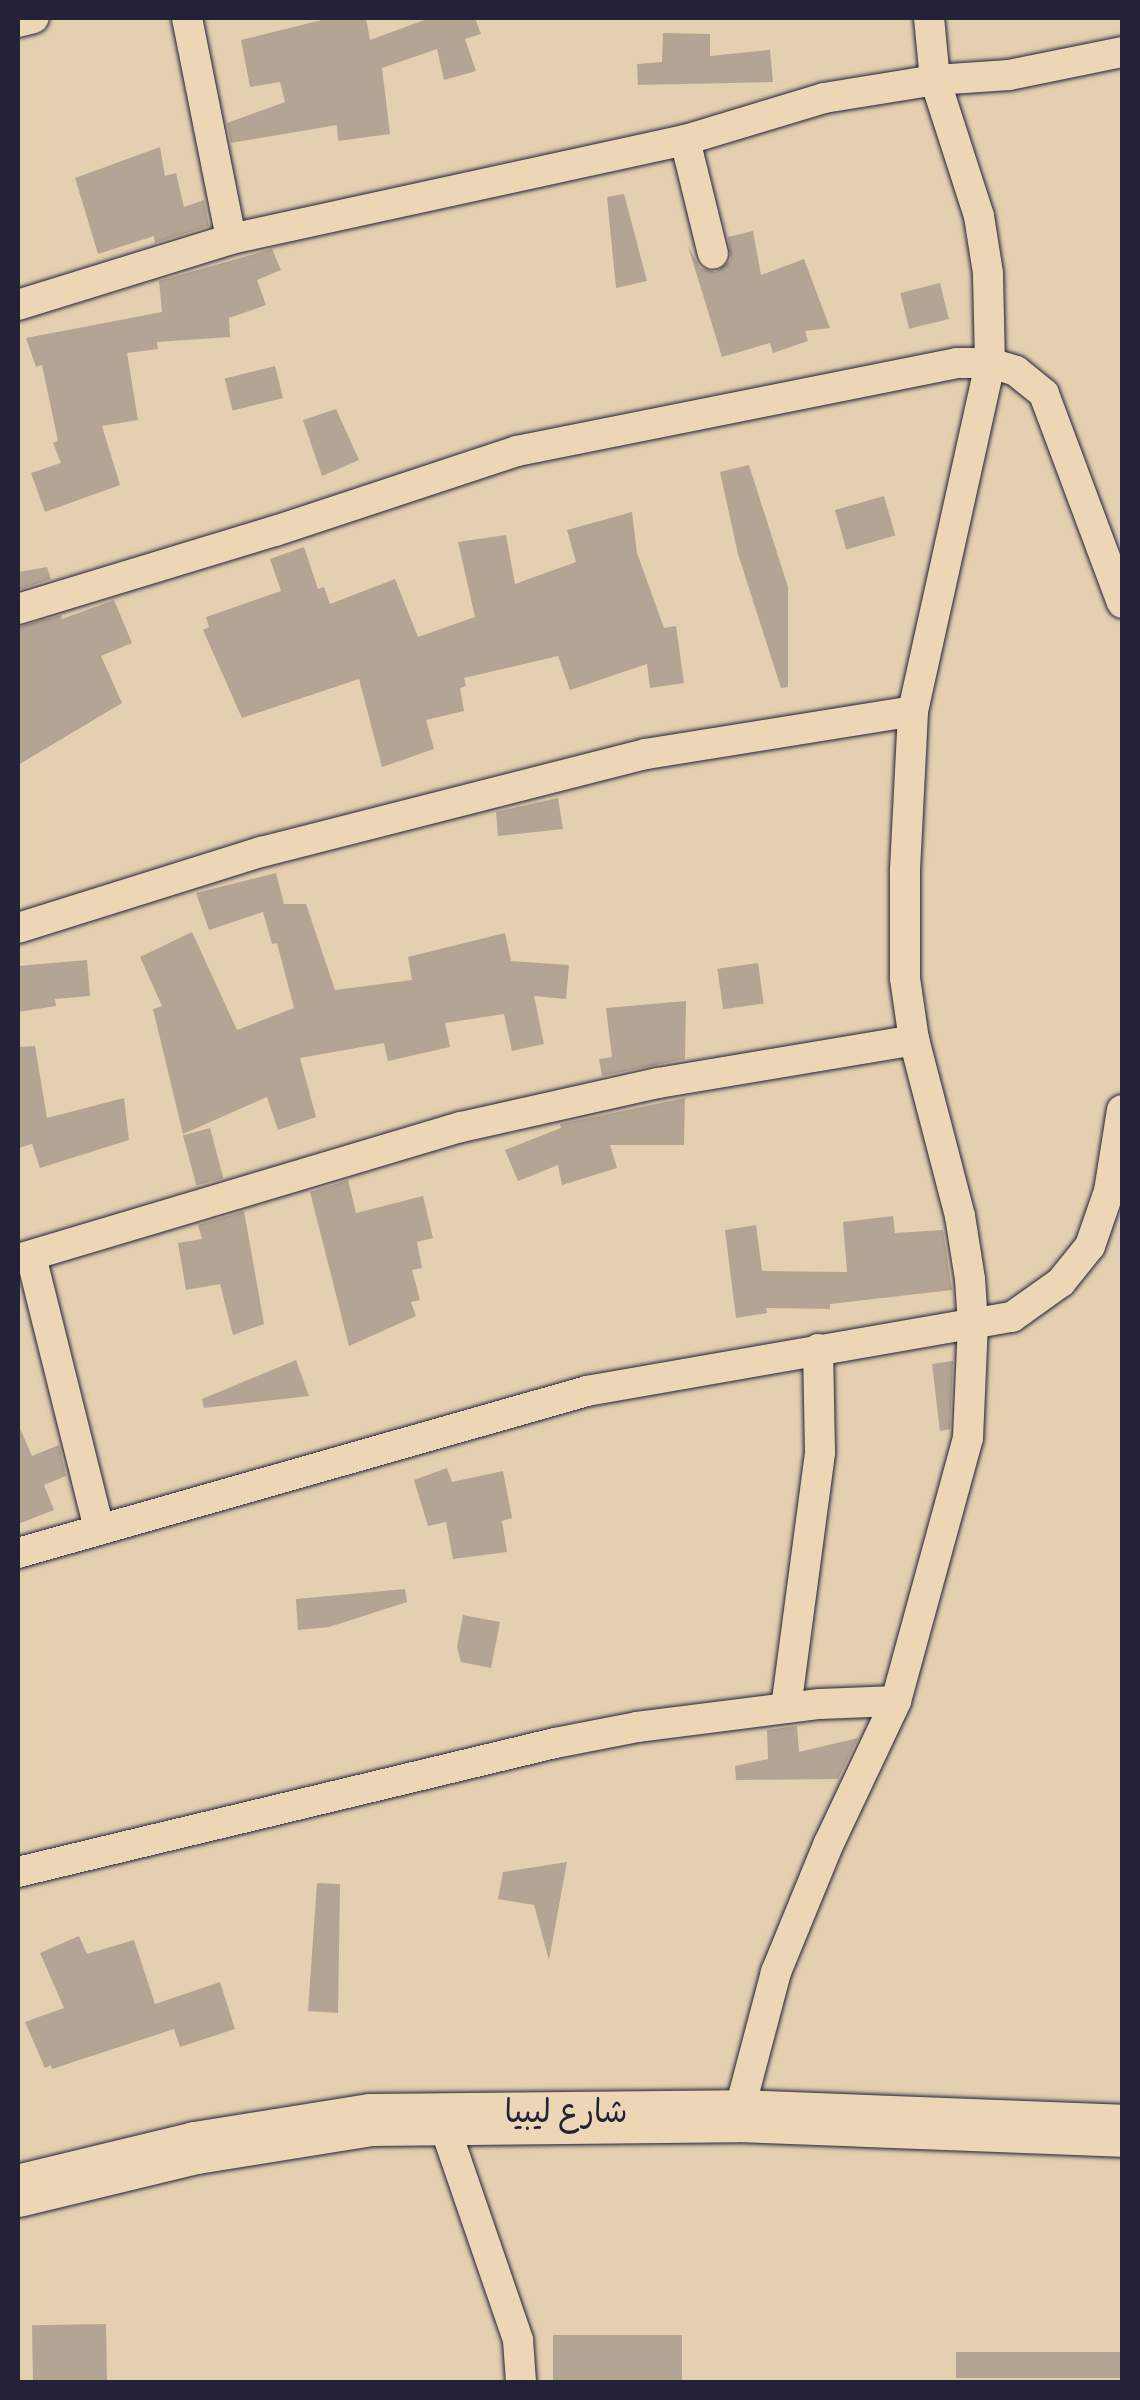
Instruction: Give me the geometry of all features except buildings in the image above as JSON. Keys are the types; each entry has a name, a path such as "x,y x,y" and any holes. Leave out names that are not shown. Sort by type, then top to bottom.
{"highway":[{"name":"شارع ليبيا","path":"18,2191 94,2170 284,2132 371,2120 441,2116 738,2116 1122,2131"}],"street":[{"path":"18,22 34,18"},
{"path":"187,18 231,238"},
{"path":"738,2116 776,1972 829,1843 896,1701 968,1438 973,1325 960,1216 914,1040 905,978 913,711 990,362 988,273 980,216 936,80 929,18"},
{"path":"18,305 231,238 685,140 824,98 936,80 1010,75 1122,52"},
{"path":"685,140 713,254"},
{"path":"18,609 275,531 517,451 957,363 990,362 1016,371 1044,394 1122,603"},
{"path":"18,928 261,852 646,754 913,711"},
{"path":"99,1529 24,1258 461,1127 658,1083 914,1040"},
{"path":"18,1553 587,1391 1012,1317 1037,1303 1090,1246 1109,1191 1122,1110"},
{"path":"786,1708 820,1452 818,1348"},
{"path":"18,1872 556,1743 786,1708 896,1701"},
{"path":"441,2116 518,2340 521,2382"}]}
